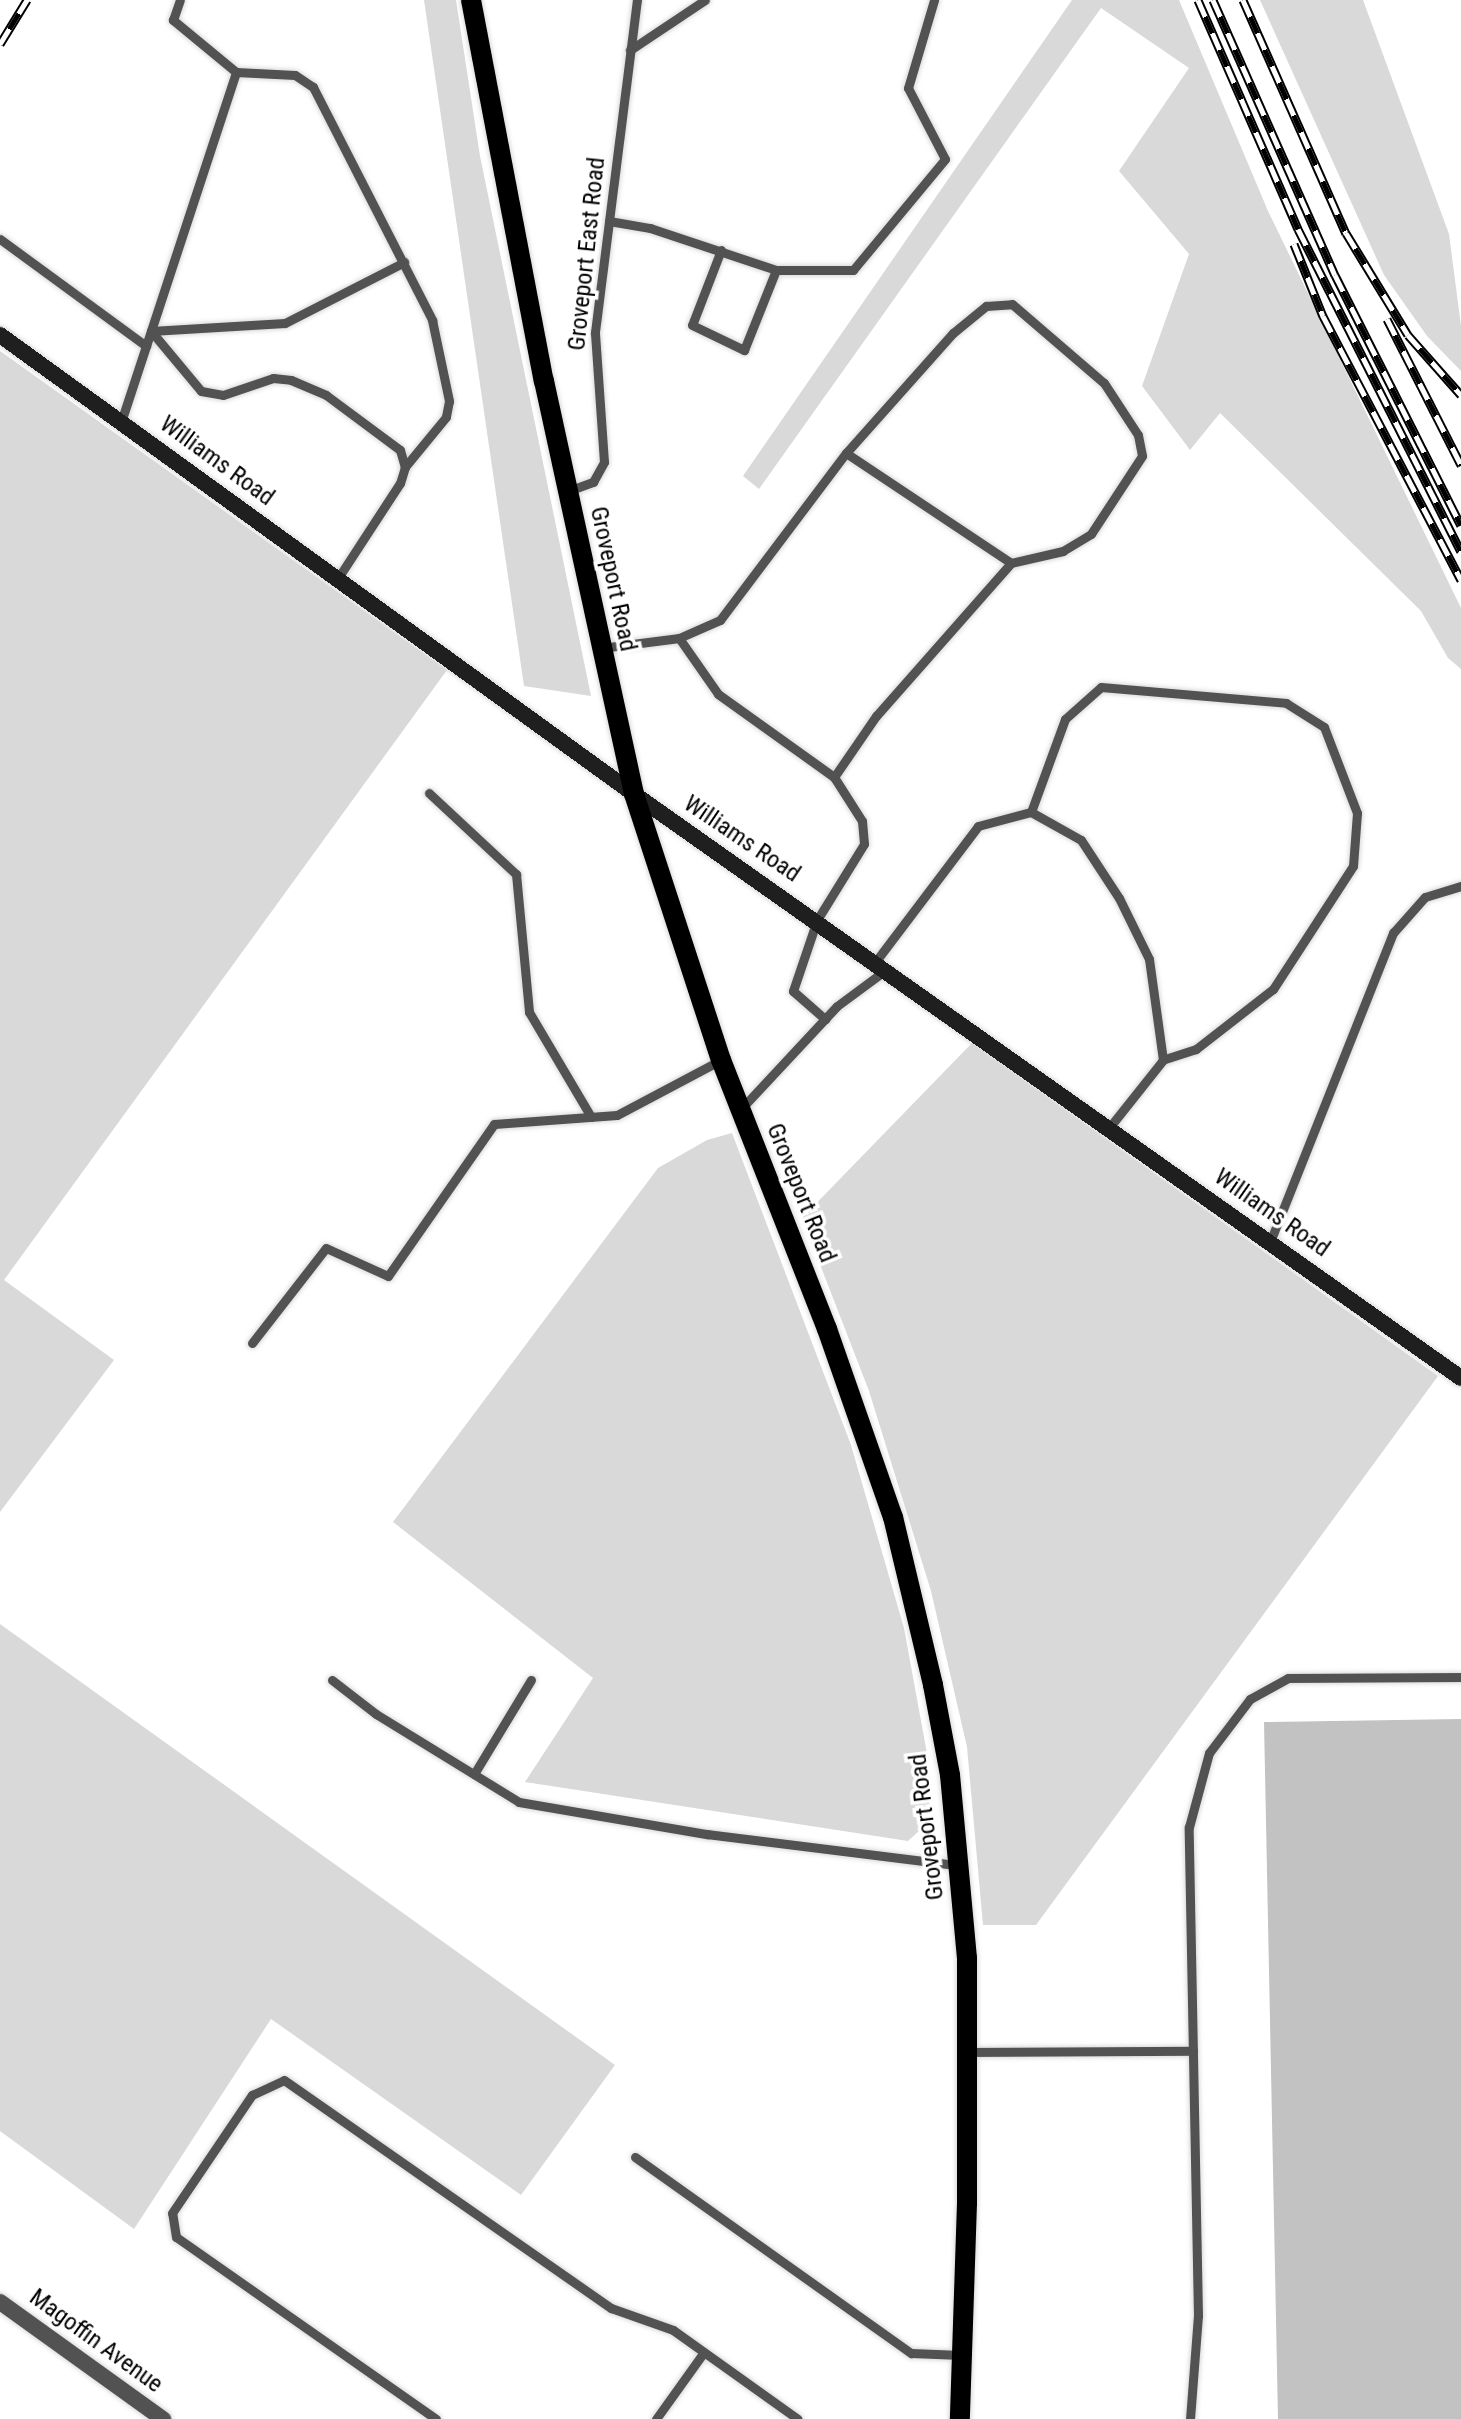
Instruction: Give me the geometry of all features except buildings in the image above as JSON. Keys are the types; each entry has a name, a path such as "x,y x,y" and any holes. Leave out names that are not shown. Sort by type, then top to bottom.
{"main road":[{"name":"Groveport Road","path":"471,0 568,491 634,794 721,1060 827,1329 893,1517 933,1685 961,1865 969,2052 960,2419"},
{"name":"Williams Road","path":"0,335 634,794 882,965 1461,1378"}],"street":[{"name":"Magoffin Avenue","path":"1,2305 163,2419"}],"lane":[{"path":"180,0 173,20 236,72 295,75 313,87 432,320 449,401 446,417 405,467 338,578"},
{"name":"Groveport East Road","path":"568,491 593,482 604,462 595,332 637,0"},
{"path":"630,50 705,0"},
{"path":"609,221 721,250 776,270 853,270 945,159 908,88 934,0"},
{"path":"121,422 236,72"},
{"path":"0,239 146,346"},
{"path":"721,250 692,325 744,350 776,270"},
{"path":"151,331 285,323 404,262"},
{"path":"601,648 679,638 720,620 846,453 953,333 986,306 1012,304 1104,383 1138,435 1142,456 1091,534 1063,551 1011,563 876,716 834,777"},
{"path":"151,331 201,391 223,395 273,378 291,380 326,395 390,440 405,467"},
{"path":"846,453 1011,563"},
{"path":"679,638 718,694 834,777 862,821 864,844 817,920 793,991 825,1019"},
{"path":"1031,812 1065,719 1101,687 1286,703 1324,727 1357,813 1353,866 1273,989 1196,1049 1163,1060 1109,1128"},
{"path":"429,793 516,874 529,1012 591,1117"},
{"path":"740,1110 825,1019 882,965 978,826 1031,812 1081,840 1119,898 1149,959 1163,1060"},
{"path":"1270,1242 1393,933 1425,897 1461,886"},
{"path":"252,1343 326,1248 388,1276 494,1124 617,1115 721,1060"},
{"path":"1190,2419 1198,2316 1189,1827 1209,1753 1250,1699 1288,1678 1461,1677"},
{"path":"332,1680 519,1802 707,1834 961,1865"},
{"path":"474,1774 531,1680"},
{"path":"969,2052 1193,2051"},
{"path":"436,2419 176,2237 172,2213 252,2095 284,2080 611,2308 673,2330 798,2419"},
{"path":"635,2157 911,2353 961,2355"},
{"path":"656,2419 704,2352"}],"shaded area":[{"path":"424,0 456,0 480,156 591,696 524,686"},
{"path":"1072,0 1179,0 1268,211 1461,608 1461,669 1448,658 1421,611 1220,413 1190,450 1142,386 1189,254 1119,171 1189,68 1101,8 759,489 743,476"},
{"path":"1260,0 1363,0 1449,234 1461,326 1461,371 1427,336 1384,275"},
{"path":"0,351 447,670 4,1280 114,1360 0,1512"},
{"path":"972,1043 1438,1376 1036,1925 983,1925 967,1747 931,1591 869,1391 802,1218"},
{"path":"732,1133 851,1445 904,1628 928,1759 930,1821 908,1841 525,1782 593,1678 393,1522 658,1168 707,1140"},
{"path":"0,1624 615,2065 521,2195 271,2019 134,2229 0,2131"}],"railway":[{"path":"0,44 27,0"},
{"path":"1198,0 1298,229 1461,551"},
{"path":"1213,0 1335,275 1461,525"},
{"path":"1243,0 1346,233 1408,335 1461,395"},
{"path":"1294,244 1323,316 1461,580"},
{"path":"1387,319 1461,465"}]}
